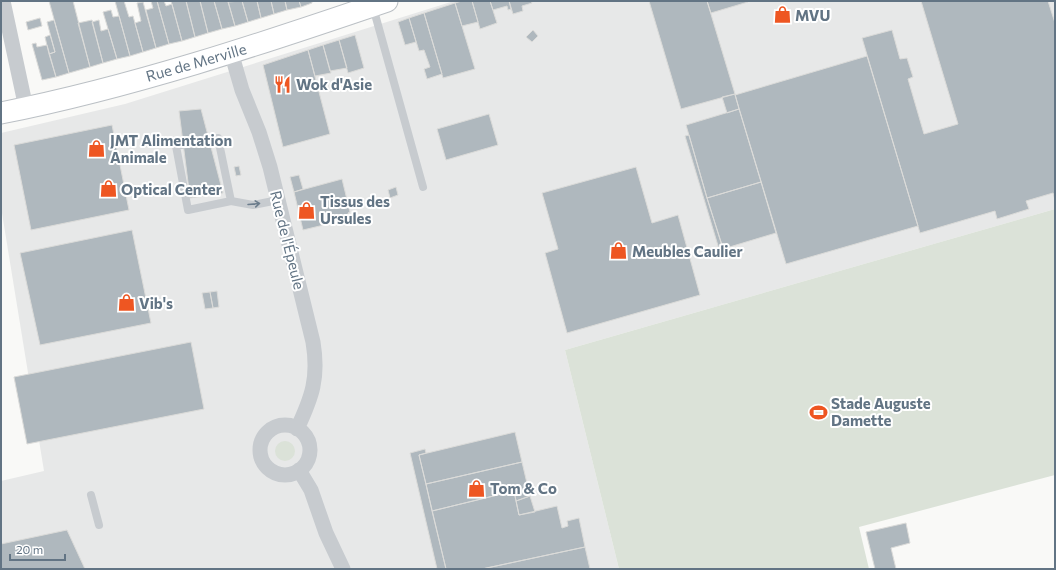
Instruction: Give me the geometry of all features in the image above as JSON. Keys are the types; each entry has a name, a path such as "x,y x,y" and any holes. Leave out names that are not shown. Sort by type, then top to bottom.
{"street":[{"path":"3,1 26,108"},
{"name":"Rue de Merville","path":"1,113 92,92 230,52 380,4"},
{"name":"Rue de l'Épeule","path":"230,52 242,90 265,150 311,331 316,362 316,375 311,397 297,429"},
{"path":"285,426 297,429 306,438 309,450 306,462 299,470 287,475 272,471 263,462 260,450 264,438 273,429 285,426"},
{"path":"299,470 311,490 326,533 343,569"}],"lane":[{"path":"380,4 423,187"},
{"path":"230,202 218,138 176,146 188,210 230,202 253,205 278,200"},
{"path":"91,495 100,525"}],"shaded area":[{"path":"454,1 1055,1 1055,209 565,350 619,569 1,569 1,481 44,471 1,207 1,133 125,104"},
{"name":"Stade Auguste Damette","path":"1055,209 1055,475 859,527 869,569 619,569 565,350"},
{"path":"285,441 292,444 295,451 292,458 285,461 278,458 275,451 278,444"}],"building":[{"path":"49,1 73,1 90,67 69,73"},
{"path":"115,1 124,1 129,17 133,16 143,52 130,56"},
{"path":"151,1 157,1 169,44 156,48 146,10 153,8"},
{"path":"157,1 164,1 166,6 172,4 182,41 169,44"},
{"path":"171,1 186,1 195,37 182,41"},
{"path":"186,1 200,1 208,33 195,37"},
{"path":"200,1 214,1 222,29 208,33"},
{"path":"214,1 228,1 235,26 222,29"},
{"path":"242,1 248,22 235,26 228,2"},
{"path":"242,1 257,1 261,18 248,22"},
{"path":"257,1 271,1 274,14 261,18"},
{"path":"271,1 285,1 287,10 274,14"},
{"path":"285,1 299,1 301,7 287,10"},
{"path":"299,1 312,1 312,3 301,7"},
{"path":"472,1 478,22 462,26 455,3"},
{"path":"472,1 490,1 497,23 480,29"},
{"path":"490,1 509,1 511,9 508,10 507,6 493,10"},
{"path":"509,1 531,1 532,3 522,6 523,11 513,14"},
{"path":"649,1 707,1 735,94 681,109"},
{"path":"707,1 747,1 748,2 711,13"},
{"path":"921,1 1048,1 1055,23 1055,200 1053,193 1026,201 1029,209 997,219 995,211 920,233 862,38 892,30 900,59 907,58 913,77 908,79 924,134 958,124"},
{"path":"143,2 156,48 143,52 135,23 141,21 137,3"},
{"path":"455,3 475,69 443,78 424,13"},
{"path":"111,10 113,17 119,16 130,56 117,59 103,12"},
{"path":"424,13 442,74 427,79 424,69 430,67 424,50 419,51 409,18"},
{"path":"40,18 42,26 28,30 26,22"},
{"path":"409,18 416,42 405,45 398,22"},
{"path":"54,20 69,73 56,77 49,54 55,52 47,22"},
{"path":"92,20 103,63 90,67 78,23"},
{"path":"99,20 101,31 108,29 117,59 103,63 92,22"},
{"path":"533,30 538,36 532,42 526,37"},
{"path":"50,35 55,52 49,54 45,37"},
{"path":"355,35 364,68 348,73 339,40"},
{"path":"339,40 347,68 330,71 323,45"},
{"path":"36,43 37,47 47,45 56,77 42,80 32,44"},
{"path":"323,45 331,73 315,76 308,50"},
{"path":"308,50 330,134 283,147 263,65"},
{"path":"867,56 918,226 786,264 735,95"},
{"path":"735,94 739,109 727,113 722,97"},
{"path":"201,109 223,193 190,198 179,111"},
{"path":"739,109 761,182 707,198 686,125"},
{"path":"489,114 498,145 446,160 437,129"},
{"path":"112,125 129,210 31,230 14,145"},
{"path":"689,135 723,248 719,249 685,136"},
{"path":"239,166 241,175 236,176 234,167"},
{"name":"Meubles Caulier","path":"636,167 652,223 678,215 700,295 567,333 545,253 558,249 542,193"},
{"path":"299,175 303,189 294,192 290,177"},
{"path":"342,179 350,212 348,213 349,219 303,230 294,192"},
{"path":"761,182 776,233 723,249 707,198"},
{"path":"396,187 398,195 390,198 388,190"},
{"path":"132,230 151,323 40,345 20,253"},
{"path":"217,291 219,307 213,308 210,292"},
{"path":"210,292 213,308 205,309 202,293"},
{"path":"191,342 204,409 27,444 14,377"},
{"path":"515,432 522,462 426,484 419,455"},
{"path":"425,449 426,453 419,455 446,569 437,569 410,453"},
{"name":"Tom & Co","path":"522,462 530,496 516,501 514,491 432,511 426,484"},
{"path":"514,491 519,515 557,506 562,528 568,526 567,521 579,518 585,547 482,569 446,569 432,511"},
{"path":"530,496 535,512 519,515 516,501"},
{"path":"906,523 910,543 891,548 896,569 875,569 866,532"},
{"path":"67,530 85,569 1,569 1,544"},
{"path":"585,547 590,569 482,569"}],"place":[{"name":"MVU","path":"782,15"},
{"name":"Wok d'Asie","path":"283,84"},
{"name":"JMT Alimentation Animale","path":"97,149"},
{"name":"Optical Center","path":"108,189"},
{"name":"Tissus des Ursules","path":"307,210"},
{"name":"Meubles Caulier","path":"619,251"},
{"name":"Vib's","path":"126,303"},
{"name":"Stade Auguste Damette","path":"818,412"},
{"name":"Tom & Co","path":"477,488"}]}
